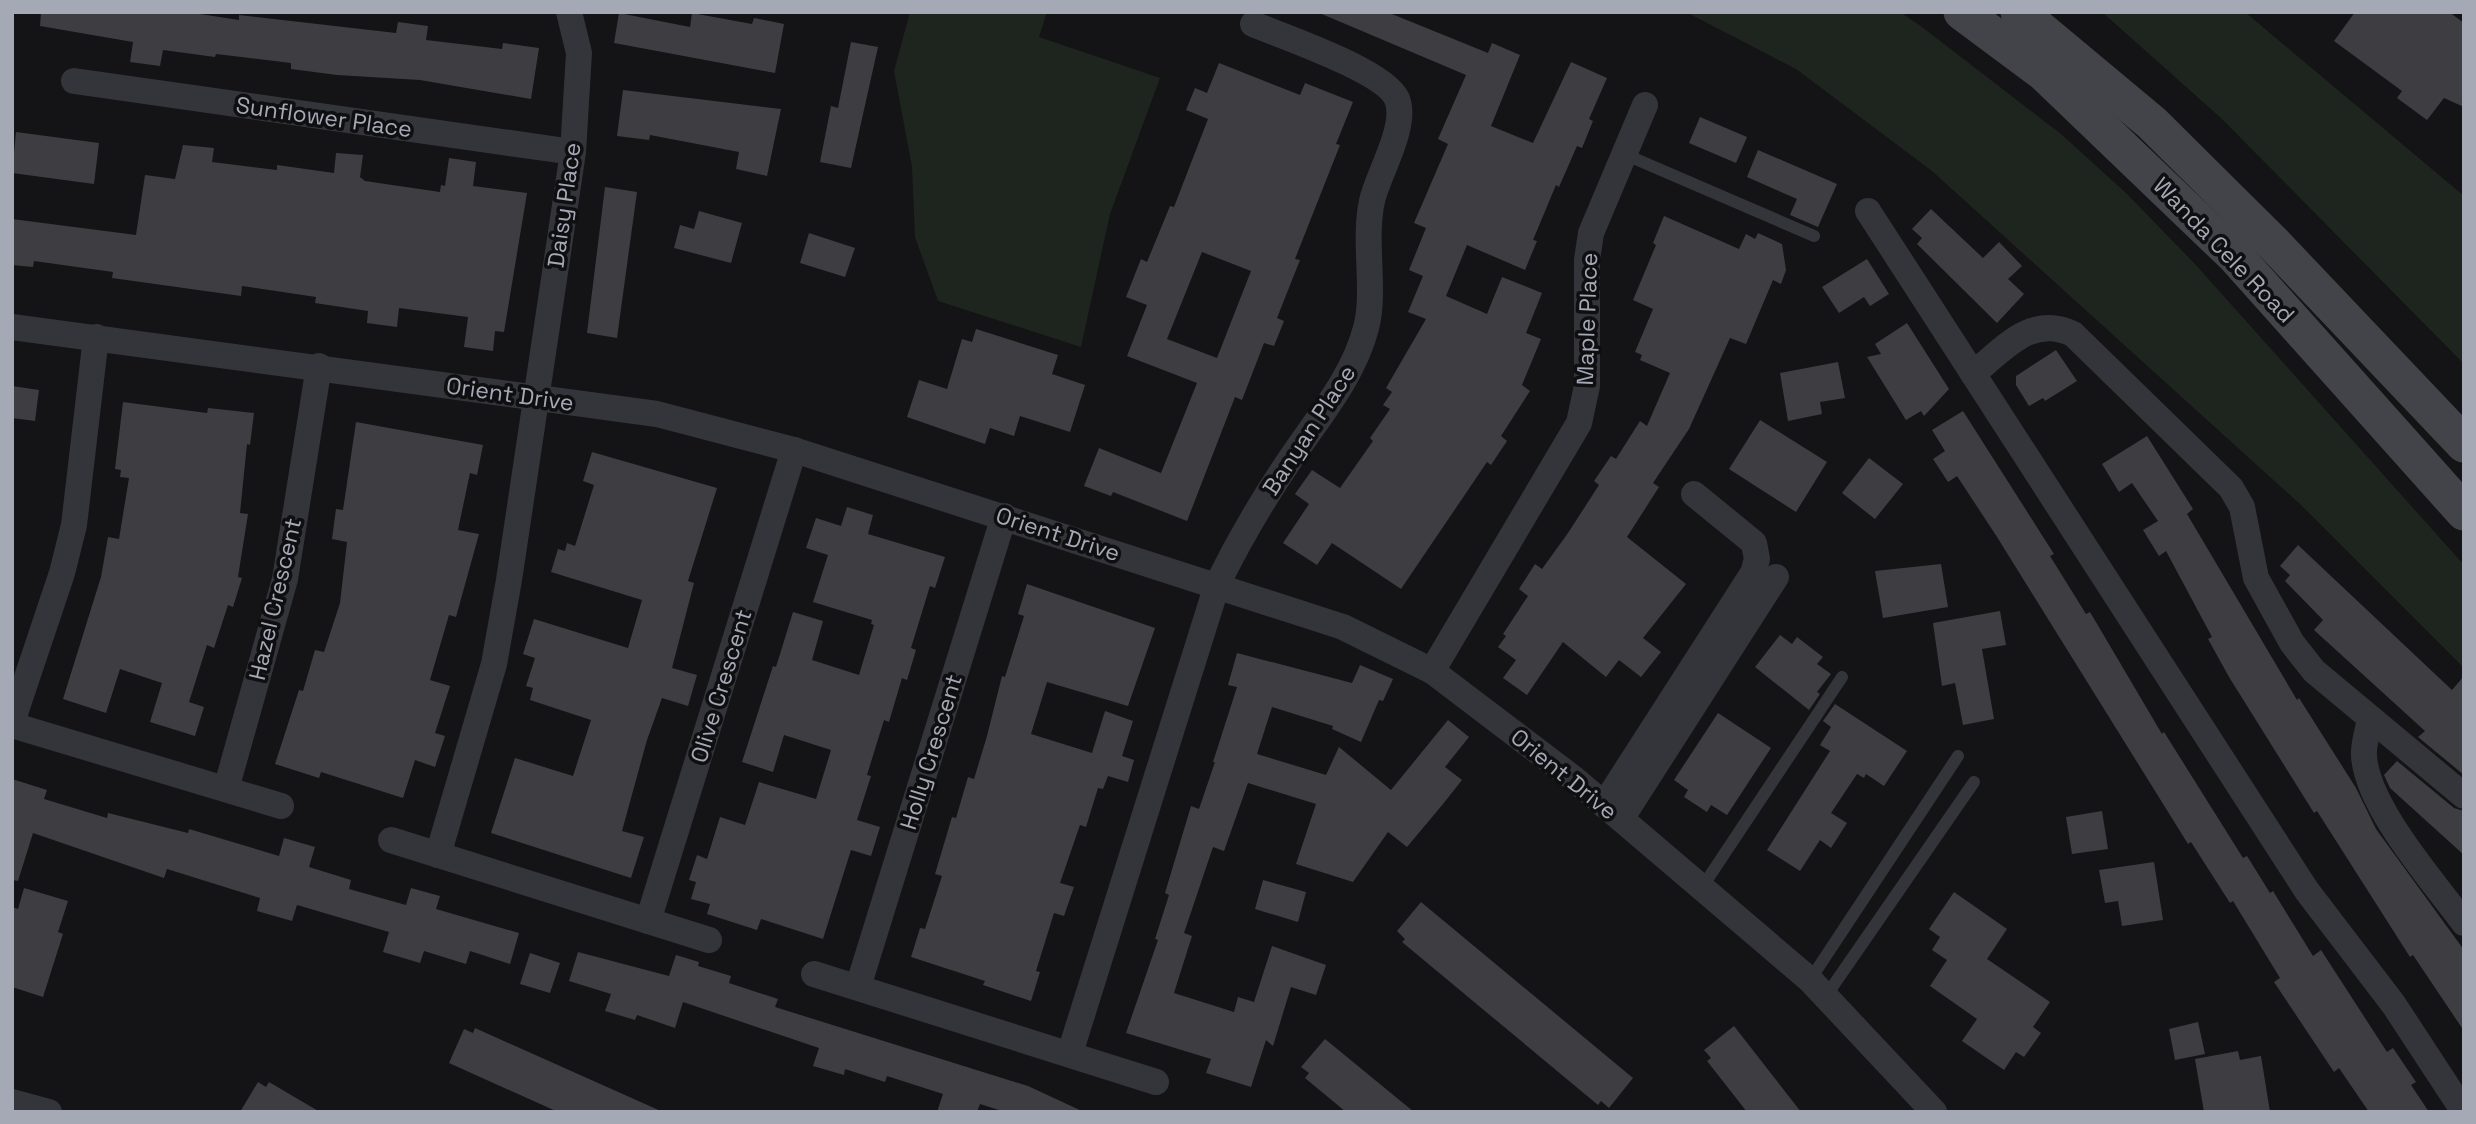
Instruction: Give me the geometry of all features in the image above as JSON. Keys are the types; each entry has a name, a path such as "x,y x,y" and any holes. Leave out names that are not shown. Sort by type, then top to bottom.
{"street":[{"name":"Daisy Place","path":"536,398 573,152 579,53 569,12"},
{"name":"Wanda Cele Road","path":"1962,12 2044,73 2235,256 2464,512"},
{"name":"Wanda Cele Road","path":"2019,12 2152,123 2275,244 2464,444"},
{"name":"Banyan Place","path":"1217,585 1240,538 1274,482 1353,366 1367,326 1371,202 1400,117 1397,100 1387,85 1366,72 1253,24"},
{"name":"Sunflower Place","path":"74,81 573,152"},
{"name":"Maple Place","path":"1432,671 1579,422 1587,386 1591,233 1645,105"},
{"path":"1868,211 2307,891 2394,1005 2464,1112"},
{"name":"Orient Drive","path":"12,327 319,366 657,414 794,450 1343,626 1432,671 1703,886 1818,988 1934,1112"},
{"path":"1973,374 2025,333 2042,327 2058,327 2073,334 2231,488 2242,507 2256,578 2267,601 2314,671 2464,796"},
{"path":"96,337 74,525 62,573 12,724 281,806"},
{"name":"Hazel Crescent","path":"226,789 285,579 319,366"},
{"path":"438,855 502,629 536,398"},
{"name":"Olive Crescent","path":"648,921 794,450"},
{"path":"1612,812 1753,573 1757,559 1754,544 1694,495"},
{"name":"Holly Crescent","path":"858,988 1004,516"},
{"path":"1612,812 1776,577"},
{"path":"1070,1053 1217,585"},
{"path":"2370,719 2364,755 2374,792 2396,831 2464,923"},
{"path":"391,840 709,940"},
{"path":"814,974 1156,1082"},
{"path":"12,1102 48,1112"}],"lane":[{"path":"1624,154 1814,236"},
{"path":"1703,886 1842,677"},
{"path":"1818,988 1958,756"},
{"path":"1818,988 1974,782"}],"shaded area":[{"path":"910,12 1047,12 1039,37 1160,78 1110,214 1081,347 938,301 915,237 912,167 894,71"},
{"path":"1686,12 1900,12 2061,134 2126,193 2195,264 2464,565 2464,668 2300,504 1932,171 1796,69"},
{"path":"2102,12 2245,12 2464,196 2464,364 2221,118"}],"building":[{"path":"41,12 187,12 239,20 239,15 396,33 398,22 428,26 426,40 502,49 503,43 539,48 531,99 420,80 291,69 291,63 216,54 215,57 163,50 160,66 130,62 133,42 40,26"},
{"path":"1317,12 1387,12 1488,53 1492,43 1520,55 1491,126 1533,143 1571,62 1607,78 1589,119 1593,121 1582,148 1577,146 1559,187 1556,185 1533,240 1537,241 1525,270 1467,245 1446,296 1487,314 1502,277 1542,293 1526,333 1541,339 1522,385 1530,391 1501,436 1507,441 1491,465 1487,462 1401,589 1332,543 1317,565 1283,543 1309,504 1295,494 1312,470 1340,488 1373,441 1370,438 1390,409 1383,405 1392,392 1386,388 1426,319 1408,312 1423,276 1409,270 1426,228 1414,223 1448,144 1438,139 1466,75"},
{"path":"2355,12 2449,12 2464,23 2464,107 2444,98 2427,120 2397,98 2402,91 2334,41"},
{"path":"619,13 690,27 692,13 752,24 754,18 784,24 775,73 614,43"},
{"path":"851,42 878,47 851,168 820,162 831,106 838,108"},
{"path":"1219,63 1300,95 1305,83 1353,102 1336,144 1340,145 1295,259 1300,260 1277,318 1284,321 1274,346 1264,343 1242,400 1235,397 1187,521 1113,492 1111,496 1084,486 1099,448 1161,473 1197,383 1127,356 1147,305 1126,297 1141,259 1147,262 1170,206 1174,207 1208,119 1186,110 1195,88 1207,93","holes":["1202,252 1251,271 1217,358 1167,339"]},
{"path":"623,90 781,109 767,176 736,169 739,152 650,135 649,140 617,136"},
{"path":"1700,117 1747,137 1736,163 1689,143"},
{"path":"16,132 99,143 94,184 12,173"},
{"path":"183,145 214,148 212,162 277,170 277,165 334,173 336,153 363,155 360,177 365,181 440,192 441,185 445,186 449,158 476,162 473,186 527,193 504,332 495,331 493,351 464,347 468,317 399,308 397,327 367,323 368,311 315,303 316,297 242,286 241,296 112,278 113,272 34,261 33,267 12,265 12,219 136,235 145,175 175,179"},
{"path":"1758,150 1837,184 1818,227 1790,215 1797,199 1747,177"},
{"path":"605,187 637,192 617,338 587,333"},
{"path":"1931,209 1983,258 1999,242 2022,266 2008,279 2024,294 1997,323 1917,244 1922,238 1912,229"},
{"path":"699,211 742,223 731,263 674,248 680,225 694,229"},
{"path":"1664,216 1739,249 1746,234 1755,239 1758,233 1782,244 1786,270 1781,284 1773,280 1746,344 1730,338 1689,429 1653,483 1659,487 1627,537 1686,584 1643,638 1661,652 1641,677 1619,660 1606,677 1563,642 1527,695 1503,678 1516,660 1498,647 1506,636 1503,634 1528,596 1519,589 1535,564 1542,569 1568,533 1599,485 1594,481 1611,456 1616,459 1640,421 1647,426 1670,373 1640,360 1642,355 1635,352 1653,309 1633,300 1656,245 1653,243"},
{"path":"809,233 855,248 845,277 800,263"},
{"path":"1867,259 1889,294 1870,306 1864,297 1839,313 1822,287"},
{"path":"1907,323 1949,389 1924,416 1921,411 1906,420 1867,357 1881,354 1875,344"},
{"path":"976,329 1058,355 1052,374 1085,385 1070,432 1020,416 1014,436 990,428 985,444 907,417 919,380 947,389 962,339 972,342"},
{"path":"2056,350 2077,381 2045,401 2043,398 2029,406 2016,385 2016,376"},
{"path":"1838,362 1845,398 1820,402 1822,414 1788,421 1780,373"},
{"path":"12,386 39,390 35,421 12,418"},
{"path":"123,402 207,413 208,408 254,413 250,445 247,444 240,513 248,514 238,577 242,578 233,607 228,605 214,648 207,645 189,702 204,707 195,736 150,722 162,683 120,669 106,713 63,699 101,577 108,537 119,539 129,478 120,477 121,470 115,469"},
{"path":"1963,411 2054,554 2050,556 2086,614 2090,612 2162,734 2164,732 2243,858 2247,856 2270,893 2273,891 2313,956 2321,950 2387,1052 2393,1048 2416,1082 2411,1085 2429,1112 2369,1112 2339,1068 2334,1072 2274,982 2280,978 2233,901 2230,903 2191,842 2188,844 1997,537 1957,476 1948,482 1933,459 1945,451 1932,430"},
{"path":"1760,420 1827,462 1796,512 1729,469"},
{"path":"356,422 483,445 477,475 470,473 458,530 479,534 456,617 449,615 430,680 450,686 435,733 445,736 435,767 415,760 403,798 321,772 319,778 275,764 299,690 303,691 315,650 324,652 340,603 347,542 332,539 336,509 343,510"},
{"path":"2147,436 2193,509 2187,514 2297,700 2299,698 2356,788 2376,829 2464,950 2464,1031 2413,955 2410,957 2317,811 2314,813 2229,677 2208,639 2212,637 2166,551 2159,556 2143,530 2158,521 2132,483 2119,492 2102,464"},
{"path":"592,452 717,488 688,581 694,583 672,668 697,675 688,706 662,698 647,740 622,831 644,837 631,878 491,833 515,758 573,776 591,720 530,700 533,688 526,686 535,658 523,654 534,619 628,648 642,600 551,572 558,549 565,551 567,543 575,546 594,485 583,481"},
{"path":"1869,458 1903,484 1875,519 1842,493"},
{"path":"847,507 873,515 868,534 945,557 935,588 930,586 911,648 916,650 907,680 902,678 889,722 884,720 867,775 871,776 857,820 880,827 871,856 851,850 823,939 761,919 757,930 707,914 710,904 691,899 696,882 689,880 697,855 707,859 720,817 745,825 759,782 816,799 831,750 784,735 773,772 742,762 793,612 823,621 812,660 859,675 874,625 871,624 872,620 813,602 828,555 806,548 816,518 841,526"},
{"path":"2298,545 2452,690 2464,676 2464,775 2418,737 2425,731 2314,630 2323,620 2285,581 2290,575 2280,566"},
{"path":"1941,564 1948,607 1883,618 1875,571"},
{"path":"1027,584 1155,628 1128,706 1047,682 1031,734 1092,753 1105,711 1133,721 1122,756 1134,760 1128,782 1108,776 1103,789 1098,788 1086,827 1080,825 1060,883 1074,887 1064,916 1054,913 1036,971 1040,972 1031,1001 983,985 985,981 911,957 920,928 925,929 942,876 935,874 952,817 956,818 968,777 974,779 1002,676 1005,677 1024,616 1018,614"},
{"path":"2000,611 2006,645 1982,649 1994,719 1963,725 1955,683 1942,686 1933,623"},
{"path":"1780,635 1792,644 1797,637 1823,657 1817,664 1831,674 1817,692 1820,694 1809,710 1755,667"},
{"path":"1237,653 1352,683 1360,665 1393,679 1383,701 1379,700 1361,742 1332,729 1333,726 1272,707 1257,754 1326,775 1339,747 1391,790 1448,720 1469,737 1445,767 1462,780 1443,804 1407,847 1388,832 1353,882 1296,864 1316,804 1248,783 1224,851 1213,847 1184,933 1192,936 1174,993 1234,1012 1238,997 1254,1002 1272,946 1326,965 1316,995 1291,987 1273,1046 1266,1040 1251,1087 1206,1073 1211,1059 1126,1033 1158,940 1155,939 1169,895 1165,893 1191,806 1199,809 1237,687 1228,685"},
{"path":"1835,704 1907,751 1884,786 1866,774 1864,778 1857,774 1831,813 1847,823 1831,848 1820,840 1800,871 1767,850 1830,751 1820,745 1831,727 1823,721"},
{"path":"1718,713 1771,748 1727,815 1711,805 1707,812 1684,797 1688,790 1674,780"},
{"path":"2397,761 2454,808 2464,811 2464,855 2390,788 2384,775"},
{"path":"12,779 47,790 44,799 107,818 108,813 188,833 189,829 279,856 284,838 315,847 309,867 351,880 349,889 406,905 411,888 440,896 436,909 519,933 510,964 470,951 466,964 424,951 420,963 383,952 389,932 297,905 292,921 257,911 260,898 167,869 164,878 33,833 18,881 12,880"},
{"path":"2102,811 2108,849 2072,854 2066,817"},
{"path":"2154,862 2163,920 2122,926 2118,901 2105,903 2099,870"},
{"path":"1263,880 1306,892 1298,922 1255,909"},
{"path":"24,888 68,901 58,932 63,934 43,997 12,987 12,907 18,909"},
{"path":"1954,892 2007,929 1987,959 2050,1002 2033,1027 2041,1033 2024,1057 2016,1052 2004,1070 1962,1041 1977,1019 1930,986 1947,960 1932,950 1940,937 1929,929"},
{"path":"1421,902 1633,1078 1609,1108 1601,1101 1598,1105 1402,942 1405,939 1397,931"},
{"path":"578,952 669,976 676,955 699,962 698,966 731,976 729,983 778,999 775,1007 1028,1086 1084,1112 1005,1112 980,1104 977,1112 937,1112 943,1094 887,1076 885,1082 845,1069 844,1075 813,1066 819,1048 683,1002 675,1028 637,1015 635,1020 605,1011 611,994 569,981"},
{"path":"530,953 560,963 550,993 520,984"},
{"path":"2198,1022 2205,1054 2175,1060 2169,1029"},
{"path":"1734,1026 1801,1112 1747,1112 1707,1061 1711,1058 1704,1050"},
{"path":"475,1028 663,1112 558,1112 449,1063 464,1029 473,1033"},
{"path":"1325,1039 1414,1112 1346,1112 1305,1078 1309,1073 1301,1067"},
{"path":"2238,1051 2240,1060 2261,1056 2270,1112 2204,1112 2195,1059"},
{"path":"258,1082 266,1087 269,1082 320,1112 240,1112"}]}
